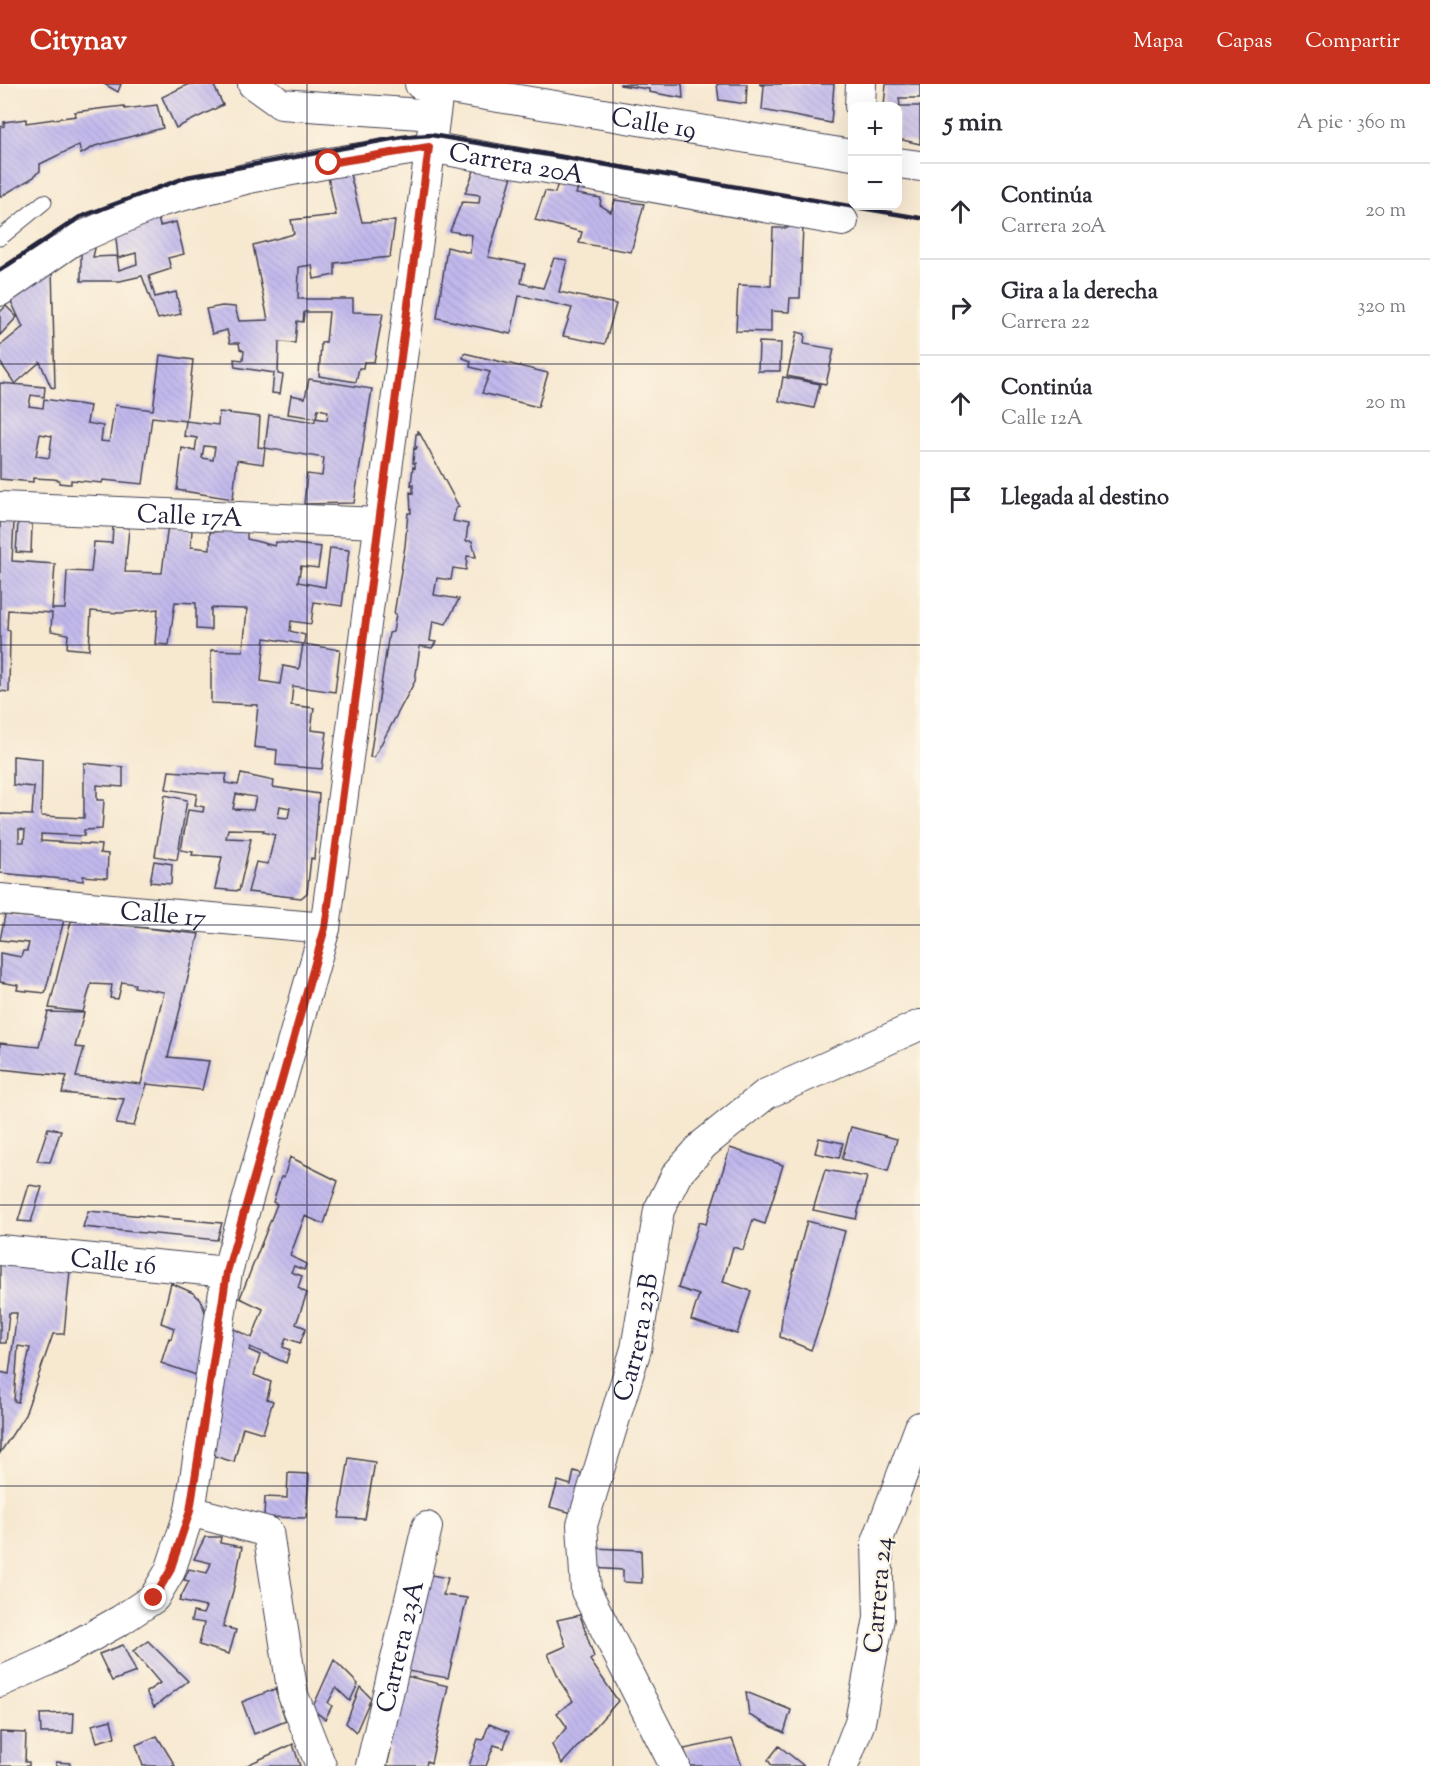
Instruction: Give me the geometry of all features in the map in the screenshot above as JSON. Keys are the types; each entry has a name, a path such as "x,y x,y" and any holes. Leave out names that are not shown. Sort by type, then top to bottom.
{"street":[{"name":"Calle 19","path":"254,84 281,104 433,93 848,154"},
{"path":"860,102 861,84"},
{"path":"0,1682 47,1661 121,1620 154,1598 170,1571 190,1507 227,1272 325,928 429,147 433,93"},
{"name":"Carrera 20A","path":"0,291 72,241 162,201 249,178 429,147 843,221"},
{"path":"902,164 920,166"},
{"name":"Calle 17A","path":"0,507 380,523"},
{"name":"Calle 17","path":"0,899 325,928"},
{"name":"Carrera 23B","path":"675,1766 586,1591 582,1525 636,1349 659,1210 677,1174 697,1152 766,1094 920,1025"},
{"name":"Calle 16","path":"0,1250 227,1272"},
{"name":"Carrera 24","path":"843,1766 860,1722 879,1618 877,1542 920,1427"},
{"path":"190,1507 268,1532 293,1695 321,1766"},
{"name":"Carrera 23A","path":"371,1766 427,1527"}],"lane":[{"path":"0,238 44,202"}],"building":[{"path":"104,84 121,84 118,92"},
{"path":"189,84 213,84 223,105 176,128 162,97"},
{"path":"620,84 682,84 683,98 649,92 649,89"},
{"path":"717,84 747,84 746,104 719,100"},
{"path":"759,84 834,84 831,123 762,110 764,86"},
{"path":"886,84 920,84 920,98 899,98 900,102 884,102"},
{"path":"157,105 163,128 95,146 81,154 79,145 40,164 40,171 34,177 0,197 0,127 4,126 4,122 26,119 26,123 76,116 75,112 124,106 125,109"},
{"path":"902,106 920,106 920,144 902,140"},
{"path":"476,166 515,166 488,257 525,264 521,283 543,288 554,258 567,260 559,292 616,304 605,344 563,336 572,308 527,297 519,296 511,334 437,318 447,247 470,253 472,235 450,231 462,202 479,203 480,195 465,193"},
{"path":"349,170 362,222 395,221 390,257 335,263 335,275 314,279 312,265 299,267 298,299 353,299 353,312 383,313 374,362 364,362 363,368 359,368 356,382 319,376 321,343 326,342 329,312 304,312 303,322 297,321 295,343 279,342 278,374 283,375 280,394 272,393 274,373 235,367 234,359 243,360 244,351 240,349 239,343 230,343 227,330 212,334 206,309 222,306 235,307 239,321 268,320 253,245 294,234 291,220 336,215 327,172"},
{"path":"560,176 580,180 576,194 601,198 600,205 611,212 615,200 644,204 631,252 579,243 582,232 535,220 545,191 555,193"},
{"path":"157,214 160,226 176,222 184,254 168,258 171,269 149,276 155,297 176,292 181,314 158,319 142,276 120,281 81,281 81,252 96,244 93,257 117,256 119,270 137,264 136,253 118,258 116,238"},
{"path":"789,224 803,225 800,298 790,298 789,312 771,311 771,332 736,331 738,285 771,286 773,228 788,228"},
{"path":"52,268 55,388 51,387 40,362 15,384 0,362 0,346 23,327 10,299"},
{"path":"6,306 17,317 0,335 0,312"},
{"path":"797,332 805,334 804,344 834,349 826,384 787,376"},
{"path":"759,342 781,343 780,371 758,371"},
{"path":"464,353 548,373 538,407 482,393 490,372 470,367 471,361 463,358"},
{"path":"160,355 193,360 186,421 152,417 143,484 71,480 71,484 68,484 59,483 59,480 53,479 33,478 33,482 0,479 0,383 45,387 44,397 31,395 29,406 43,408 44,399 90,406 87,423 103,426 101,441 109,442 115,405 153,410","holes":["40,434 52,436 49,458 36,456"]},
{"path":"783,377 820,384 814,408 779,401"},
{"path":"309,379 372,389 354,503 304,504 307,474 322,476 324,458 265,448 269,415 315,422 315,418 327,420 328,411 318,409 316,418 288,414 291,395 305,398"},
{"path":"219,412 260,417 258,447 265,448 263,464 237,460 233,499 177,490 182,448 195,451 197,438 184,436 186,421 218,425","holes":["204,446 215,447 213,460 202,458"]},
{"path":"418,430 459,507 456,508 453,521 468,524 466,541 472,541 476,557 467,556 466,570 453,568 451,580 437,578 434,595 459,599 446,624 433,621 430,641 436,642 432,648 420,646 415,681 374,757 370,757 389,633 393,632 396,614 394,614 408,513 411,513 410,492 413,493 413,484 411,485 413,467 415,468 414,448 417,447 415,446"},
{"path":"0,521 14,522 12,561 55,564 52,609 65,609 67,571 91,572 94,542 112,543 113,526 129,528 125,572 162,573 168,524 192,529 191,547 210,549 210,532 247,530 247,539 275,546 276,542 321,547 318,568 301,566 298,582 325,587 330,548 349,550 342,606 314,602 311,624 291,621 290,631 305,635 304,644 340,650 335,692 293,686 291,705 314,708 311,730 327,732 322,769 276,765 277,750 254,747 258,705 211,703 211,650 243,651 247,609 211,608 211,630 196,629 196,603 175,602 169,645 155,644 158,609 120,613 91,611 89,650 67,648 68,634 51,631 52,613 8,610 9,692 0,691","holes":["265,638 303,644 299,669 283,666 280,684 261,681"]},
{"path":"18,522 32,524 31,553 16,552"},
{"path":"13,756 42,759 41,816 84,818 84,763 123,767 123,787 97,785 97,800 104,800 102,829 84,830 84,836 41,834 41,841 101,845 100,853 108,854 107,878 83,876 83,881 0,873 0,814 32,815 34,787 13,785","holes":["19,829 25,830 24,842 19,842"]},
{"path":"169,771 227,774 225,783 238,785 241,774 274,781 273,787 319,794 314,859 311,858 307,893 301,898 248,892 256,862 268,864 275,835 263,832 264,830 228,829 226,838 251,839 239,891 215,889 222,857 192,855 193,852 181,850 188,810 203,812 204,807 195,805 197,794 166,789","holes":["236,794 256,797 253,810 233,809","280,806 290,808 288,818 278,817"]},
{"path":"165,795 187,800 177,860 155,856"},
{"path":"154,861 172,864 171,884 150,882"},
{"path":"5,915 64,920 45,993 17,990 18,985 0,982 0,953 21,957 23,951 27,951 29,943 0,940"},
{"path":"71,921 137,924 136,927 199,934 168,1057 209,1061 202,1090 147,1084 134,1126 116,1124 124,1099 62,1093 67,1076 0,1069 0,1043 39,1047 48,1012 84,1013 75,1047 84,1048 76,1077 141,1084 164,992 134,987 135,984 122,982 118,999 110,998 112,985 91,984 83,1012 49,1008"},
{"path":"851,1127 897,1139 888,1171 842,1159"},
{"path":"48,1128 61,1130 50,1162 37,1161"},
{"path":"819,1138 843,1143 839,1158 815,1153"},
{"path":"730,1148 783,1165 765,1224 753,1220 743,1250 733,1247 723,1282 751,1291 737,1334 691,1320 699,1295 678,1288 699,1222 706,1224"},
{"path":"290,1157 338,1181 324,1224 305,1216 290,1256 306,1264 304,1270 294,1266 291,1272 302,1276 298,1288 307,1293 296,1324 306,1328 300,1343 286,1338 283,1347 290,1350 286,1363 250,1347 249,1350 260,1355 254,1375 271,1382 267,1399 273,1401 263,1433 243,1427 234,1462 198,1451 228,1326 252,1338 263,1309 240,1298 277,1204 273,1202"},
{"path":"825,1170 867,1177 856,1219 813,1210"},
{"path":"29,1185 42,1187 31,1222 18,1221"},
{"path":"88,1211 222,1223 217,1240 83,1227"},
{"path":"807,1221 845,1231 822,1319 811,1350 780,1337 783,1310"},
{"path":"0,1263 70,1271 64,1334 53,1334 25,1415 0,1453 0,1372 9,1374 17,1313 9,1313 6,1343 0,1343","holes":["18,1346 30,1348 18,1402 14,1401"]},
{"path":"171,1283 193,1293 201,1300 206,1315 202,1377 161,1363 174,1328 161,1323"},
{"path":"349,1458 375,1462 365,1519 339,1518"},
{"path":"574,1471 587,1475 576,1514 550,1507 558,1481 571,1485"},
{"path":"288,1473 309,1474 306,1518 264,1517 265,1497 287,1498"},
{"path":"205,1537 221,1537 220,1543 242,1547 223,1627 236,1630 229,1654 199,1645 204,1623 191,1621 193,1612 203,1614 206,1607 179,1601 189,1581 184,1580 189,1569 207,1573 211,1563 194,1559"},
{"path":"592,1548 641,1550 642,1583 623,1582 623,1570 592,1568"},
{"path":"426,1574 448,1578 443,1595 467,1598 448,1678 407,1671"},
{"path":"580,1615 594,1657 590,1660 618,1701 562,1764 552,1745 567,1727 557,1713 573,1701 561,1683 548,1654 566,1646 557,1620"},
{"path":"148,1641 188,1681 154,1707 146,1692 160,1683 133,1651"},
{"path":"123,1645 136,1672 112,1681 99,1654"},
{"path":"334,1660 358,1684 350,1701 336,1688 328,1703 332,1706 325,1719 312,1709"},
{"path":"406,1676 448,1686 431,1763 427,1761 426,1766 387,1766 391,1749 388,1748"},
{"path":"360,1687 371,1698 356,1732 346,1723"},
{"path":"275,1689 286,1721 254,1734 242,1702"},
{"path":"746,1692 791,1710 784,1733 749,1715"},
{"path":"74,1713 73,1733 41,1733 40,1714"},
{"path":"111,1720 115,1737 97,1742 92,1725"},
{"path":"489,1724 509,1732 504,1748 494,1745 486,1766 469,1766 478,1739 483,1740"},
{"path":"0,1732 26,1733 25,1762 29,1762 29,1766 0,1766"},
{"path":"157,1736 175,1766 143,1766 136,1745"},
{"path":"732,1739 742,1766 691,1766 684,1749"},
{"path":"293,1744 300,1766 245,1766"},
{"path":"779,1746 804,1766 772,1766 768,1760"},
{"path":"56,1762 70,1763 70,1766 56,1766"}],"railway":[{"path":"0,270 80,217 187,177 402,137 431,135 920,218"}],"route":[{"path":"154,1598 170,1571 190,1511 227,1272 325,928 429,147 329,163"}]}
